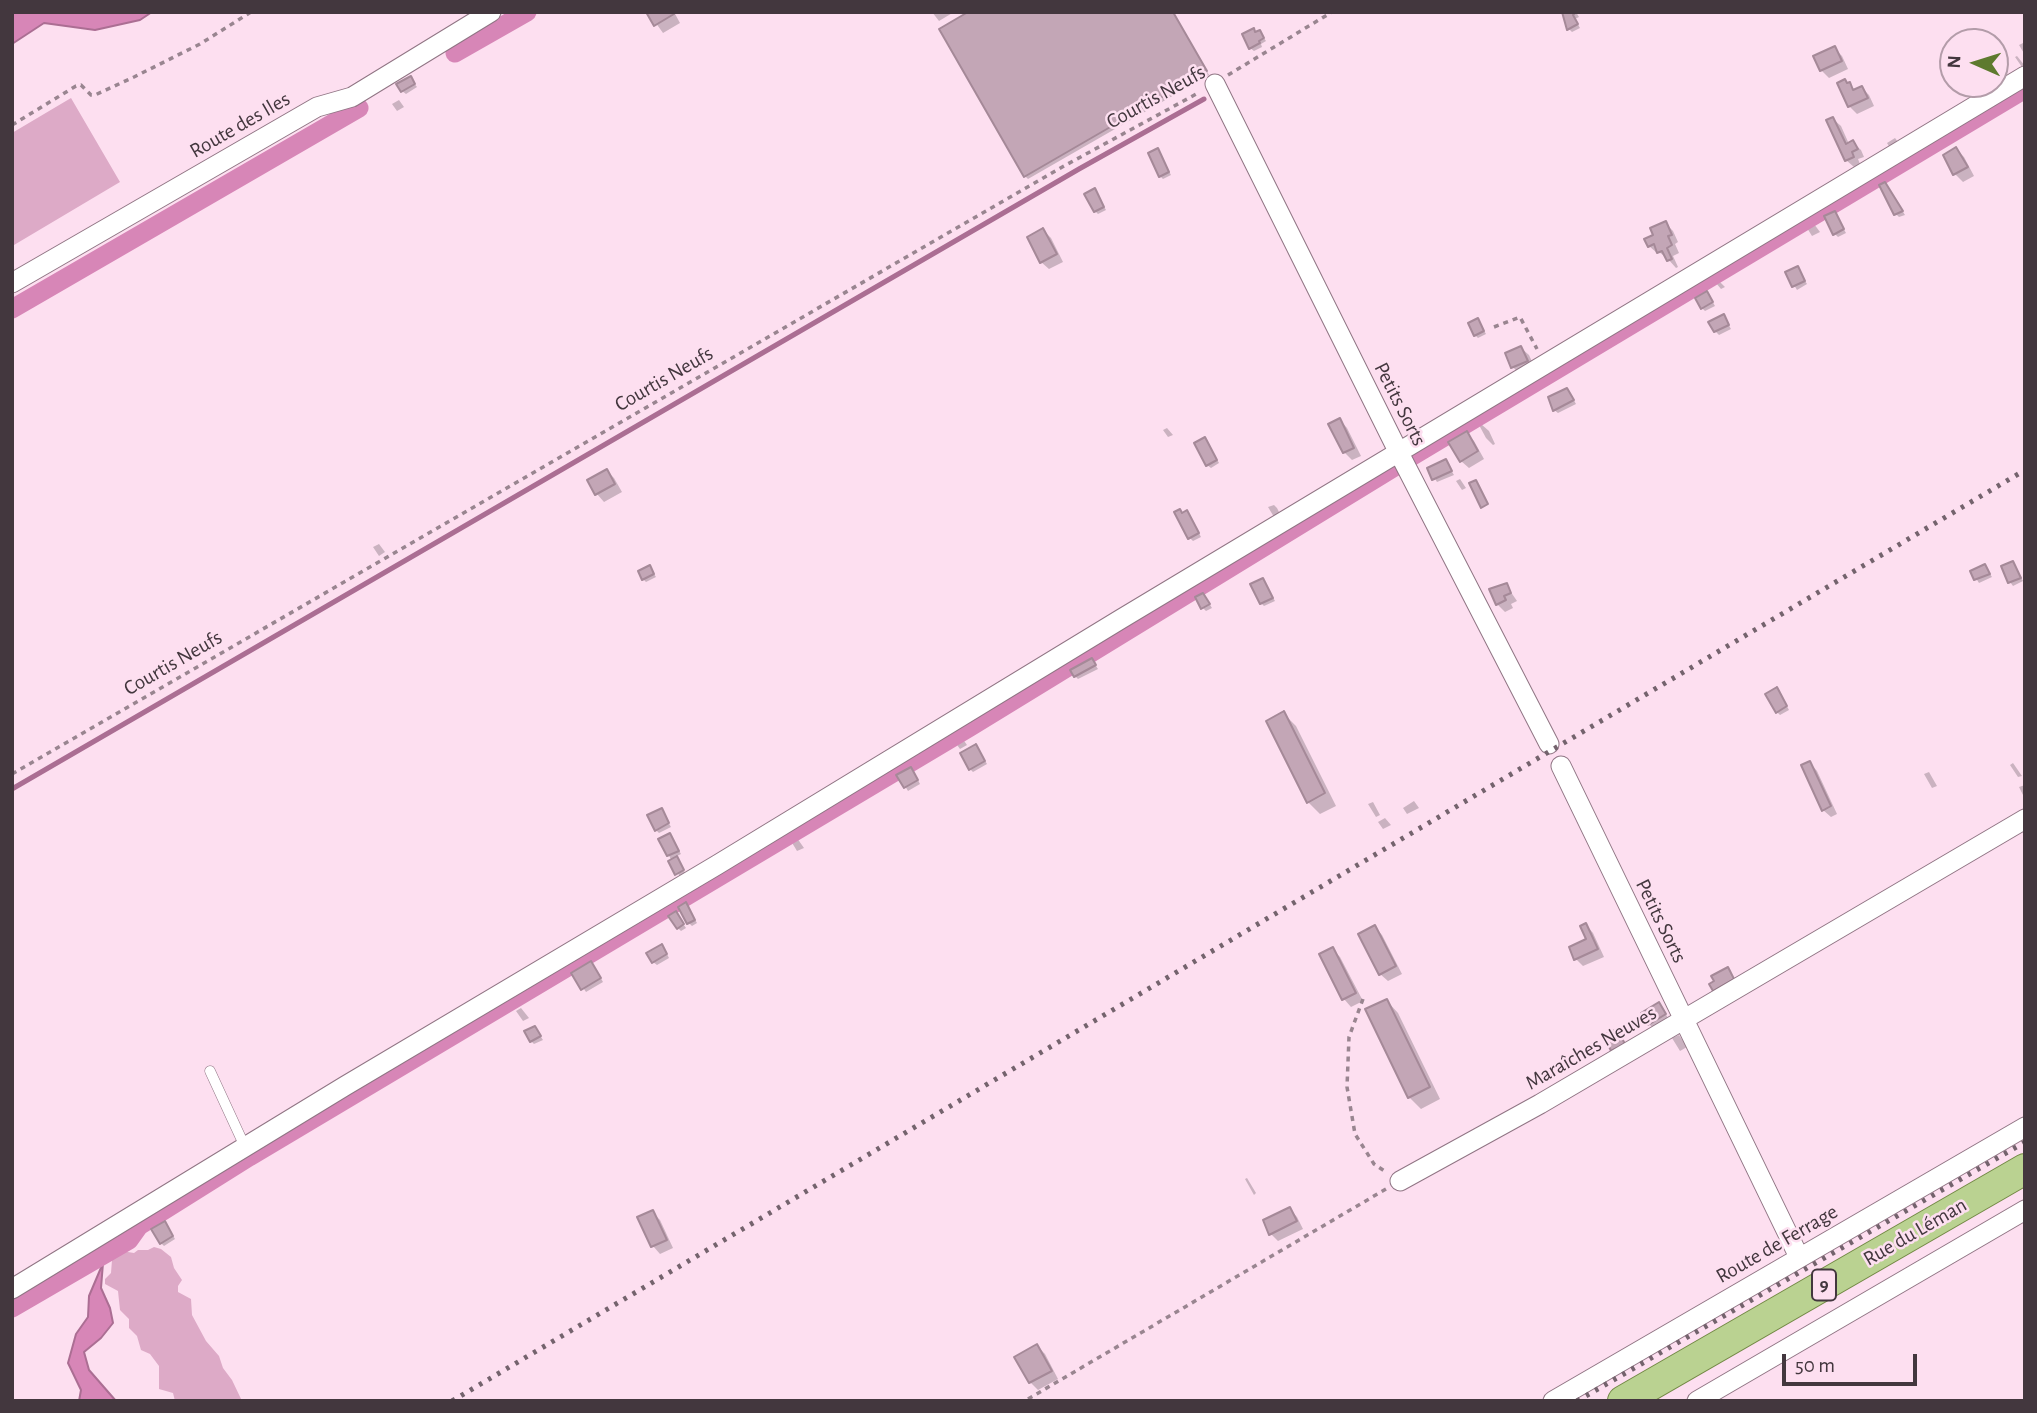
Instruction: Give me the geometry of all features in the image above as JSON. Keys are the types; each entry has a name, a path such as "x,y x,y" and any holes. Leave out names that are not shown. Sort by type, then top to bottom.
{"main road":[{"name":"Rue du Léman","path":"1622,1401 2025,1168"}],"street":[{"name":"Route des Iles","path":"12,283 317,107 352,97 491,12"},
{"path":"12,1289 246,1149 368,1072 717,865 2025,76"},
{"name":"Petits Sorts","path":"1215,83 1398,452 1549,744"},
{"name":"Petits Sorts","path":"1561,766 1684,1020"},
{"path":"1684,1020 2025,820"},
{"name":"Maraîches Neuves","path":"1400,1181 1684,1020 1798,1257"},
{"name":"Route de Ferrage","path":"1553,1401 2025,1127"},
{"path":"1697,1401 2025,1210"}],"lane":[{"path":"210,1071 246,1149"}],"path":[{"path":"12,125 76,86 81,85 90,95 95,95 200,44 251,12"},
{"name":"Courtis Neufs","path":"12,774 1043,178 1215,83 1332,12"},
{"path":"1494,327 1520,317 1545,364"},
{"path":"1028,1399 1400,1181 1374,1164 1355,1134 1348,1087 1349,1037 1363,999"}],"shaded area":[{"path":"12,12 152,12 140,20 95,30 44,23 12,44"},
{"path":"71,98 120,182 14,245 12,133"},
{"path":"154,1247 171,1257 182,1280 178,1292 191,1299 192,1315 206,1341 219,1356 242,1401 175,1401 173,1393 159,1389 159,1366 150,1354 141,1350 137,1336 129,1328 129,1319 120,1310 118,1291 105,1284 115,1255 122,1251 134,1253"},
{"path":"103,1263 101,1288 113,1323 101,1338 84,1352 89,1370 116,1401 79,1401 81,1390 68,1363 76,1334 88,1317 89,1296"}],"building":[{"path":"646,12 673,12 674,14 654,26"},
{"path":"968,12 1173,12 1207,71 1024,177 939,29"},
{"path":"1562,12 1576,12 1573,15 1578,24 1567,30"},
{"path":"1254,28 1255,32 1260,30 1264,38 1249,49 1242,34"},
{"path":"1835,46 1842,61 1820,71 1813,56"},
{"path":"411,76 415,84 401,92 396,84"},
{"path":"1845,79 1847,83 1850,82 1853,90 1862,86 1868,98 1848,107 1837,83"},
{"path":"1833,117 1846,144 1853,140 1858,149 1852,152 1854,157 1845,161 1826,120"},
{"path":"1956,147 1968,167 1953,175 1943,155"},
{"path":"1158,148 1169,172 1159,177 1148,153"},
{"path":"1885,182 1903,211 1894,215 1879,185"},
{"path":"1095,188 1104,207 1094,212 1084,194"},
{"path":"1835,211 1844,229 1833,235 1824,216"},
{"path":"1666,221 1672,235 1668,236 1672,245 1667,248 1672,259 1667,261 1662,251 1657,253 1654,244 1648,247 1644,239 1653,235 1650,228"},
{"path":"1043,228 1057,254 1040,263 1027,237"},
{"path":"1798,266 1805,281 1792,287 1785,272"},
{"path":"1707,291 1713,302 1701,309 1695,298"},
{"path":"1724,314 1729,325 1714,332 1708,322"},
{"path":"1478,318 1484,331 1474,336 1468,323"},
{"path":"1521,346 1528,361 1511,368 1505,353"},
{"path":"1567,388 1574,400 1553,411 1548,397"},
{"path":"1340,418 1354,448 1343,453 1328,424"},
{"path":"1467,431 1478,451 1460,462 1448,442"},
{"path":"1205,437 1217,460 1206,466 1194,443"},
{"path":"1446,459 1452,471 1432,480 1427,468"},
{"path":"607,469 615,484 595,495 587,480"},
{"path":"1476,480 1488,504 1481,508 1469,483"},
{"path":"1180,509 1182,513 1187,510 1199,533 1188,539 1174,512"},
{"path":"2013,561 2021,578 2008,583 2001,566"},
{"path":"1985,564 1990,574 1974,580 1970,571"},
{"path":"650,565 654,574 642,580 638,571"},
{"path":"1263,578 1273,598 1260,604 1250,584"},
{"path":"1507,583 1511,593 1504,596 1506,600 1496,605 1489,589"},
{"path":"1203,593 1210,604 1201,609 1195,597"},
{"path":"1092,658 1096,665 1074,677 1070,670"},
{"path":"1777,687 1787,706 1776,713 1765,694"},
{"path":"1284,711 1325,793 1307,803 1266,721"},
{"path":"976,744 985,761 969,770 960,753"},
{"path":"1810,761 1831,806 1822,811 1801,765"},
{"path":"911,767 918,780 904,788 896,775"},
{"path":"662,808 669,823 655,831 647,815"},
{"path":"670,833 679,851 667,856 658,839"},
{"path":"677,856 684,870 675,875 668,861"},
{"path":"686,902 695,920 687,924 678,907"},
{"path":"676,911 684,924 677,929 668,916"},
{"path":"1586,923 1598,949 1574,960 1569,947 1586,939 1580,926"},
{"path":"1375,925 1396,966 1379,975 1358,934"},
{"path":"662,944 667,954 652,963 646,953"},
{"path":"1333,947 1356,993 1342,1000 1319,954"},
{"path":"591,961 601,978 581,990 571,973"},
{"path":"1728,967 1734,979 1713,991 1709,984 1714,981 1711,976"},
{"path":"1387,999 1430,1087 1408,1098 1365,1009"},
{"path":"1659,1002 1666,1014 1648,1025 1641,1013"},
{"path":"535,1026 541,1036 530,1042 524,1031"},
{"path":"1617,1029 1625,1044 1611,1051 1604,1035"},
{"path":"1290,1207 1297,1221 1269,1235 1263,1220"},
{"path":"653,1210 667,1240 651,1247 637,1217"},
{"path":"165,1221 173,1236 160,1244 151,1229"},
{"path":"1037,1344 1052,1371 1029,1383 1014,1357"}],"waterway":[{"path":"455,53 527,12"},
{"path":"1409,458 2025,89"},
{"path":"12,789 1204,99"},
{"path":"12,309 359,108"},
{"path":"12,1308 129,1240 139,1226 249,1157 970,727 1398,465"}],"railway":[{"path":"452,1401 2025,470"},
{"path":"1577,1401 2025,1142"}]}
